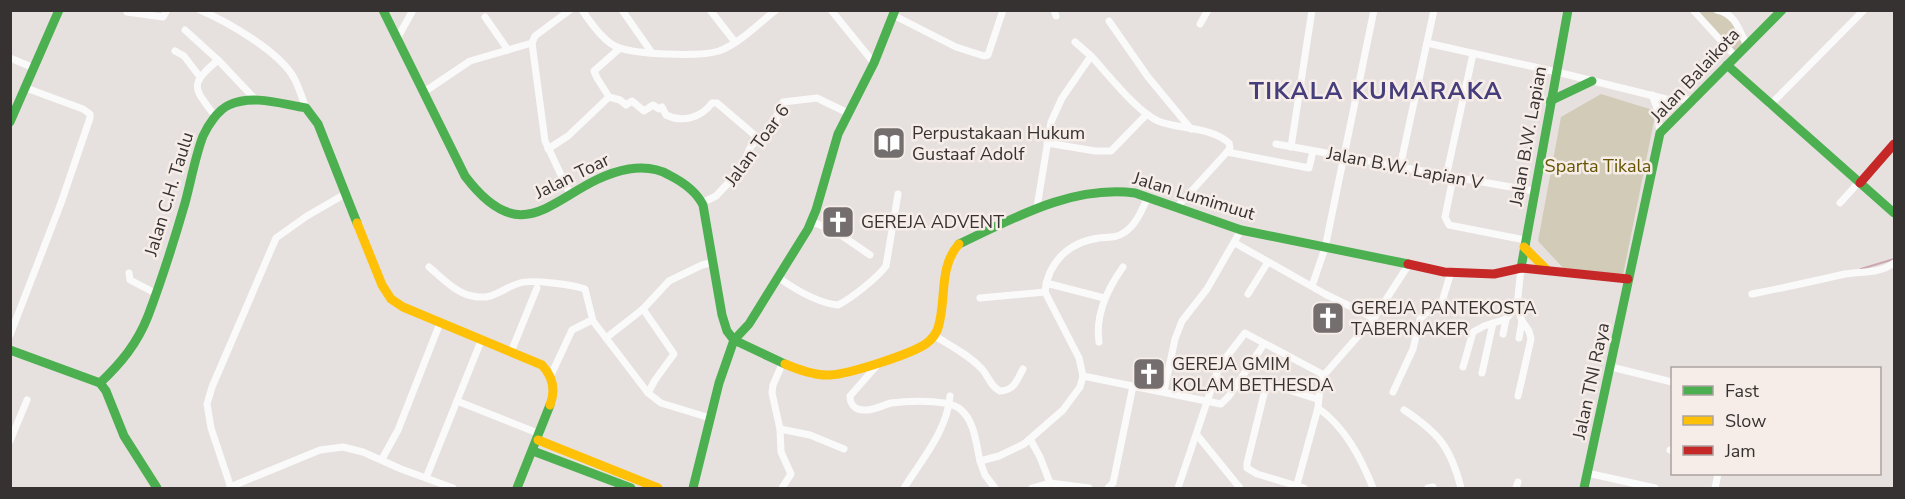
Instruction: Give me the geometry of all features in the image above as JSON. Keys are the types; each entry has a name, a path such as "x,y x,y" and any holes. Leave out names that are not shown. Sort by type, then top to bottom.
{"street":[{"path":"10,122 59,10"},
{"path":"127,12 163,17 167,10"},
{"path":"200,10 222,20 254,40 285,66 294,78 306,108 318,124 382,285 391,299 403,307 481,341 537,362 551,375 554,389 552,400 517,489"},
{"name":"Jalan Toar","path":"383,10 465,176 483,199 493,206 524,215 543,210 615,172 638,166 654,167 669,173 682,182 702,203"},
{"path":"398,37 413,10"},
{"path":"570,10 535,36 532,43 541,118 548,149 570,194"},
{"path":"582,10 607,41 619,49 661,54 717,51 735,42 776,10"},
{"path":"622,10 652,53"},
{"path":"711,10 735,42"},
{"path":"831,10 874,63"},
{"path":"693,489 719,383 735,340 749,324 779,278 811,221 832,148 874,63 894,13 956,47 984,56 988,55 991,48 1003,10"},
{"path":"1200,24 1208,10"},
{"path":"1291,147 1312,10"},
{"path":"1312,286 1325,248 1374,10"},
{"path":"1400,167 1434,10"},
{"name":"Jalan B.W. Lapian","path":"1521,268 1568,10"},
{"path":"1693,10 1735,56"},
{"path":"1717,10 1730,15 1746,44"},
{"name":"Jalan Balaikota","path":"1629,279 1660,133 1782,10"},
{"path":"1770,105 1864,10"},
{"path":"485,17 508,50"},
{"path":"1109,21 1148,77 1191,129"},
{"path":"185,30 218,60 256,100"},
{"path":"1075,42 1147,114 1170,125 1227,140 1230,147 1227,152 1177,207"},
{"path":"424,92 470,61 532,43"},
{"path":"1428,43 1673,100 1695,100"},
{"path":"619,49 594,71 609,97 620,100 626,105 632,101 644,111 653,105 659,109 662,106 666,115 676,120 684,120 708,110 712,103 717,103 758,138"},
{"path":"175,51 184,56 200,77"},
{"path":"1473,54 1449,178 1445,220 1449,225 1524,244 1547,270"},
{"path":"1036,207 1051,122 1058,105 1091,56"},
{"path":"10,58 34,68"},
{"path":"215,116 196,88 200,77 218,60"},
{"path":"1727,65 1894,213"},
{"path":"1550,101 1592,81"},
{"path":"10,335 61,203 90,118 90,114 83,110 26,88"},
{"path":"1652,95 1657,108 1660,133"},
{"path":"548,149 568,136 609,97"},
{"name":"Jalan Toar 6","path":"702,203 725,188 742,166 748,150 758,138 774,126 783,102 817,98 848,113"},
{"name":"Jalan C.H. Taulu","path":"100,383 131,350 147,318 177,230 203,136 215,116 232,104 245,100 306,108"},
{"path":"1047,143 1107,152 1115,147 1147,114"},
{"name":"Jalan B.W. Lapian V","path":"1276,144 1449,178 1535,191"},
{"path":"1840,202 1894,144"},
{"path":"1227,152 1309,168 1313,150"},
{"name":"Jalan Lumimuut","path":"935,336 947,264 952,250 967,239 1036,207 1072,197 1110,191 1135,193 1241,230 1451,273 1494,274 1521,268"},
{"path":"345,194 307,216 276,238 212,387 207,404 211,428 230,488 302,457 332,447 344,447 382,459 453,489"},
{"path":"779,278 828,303 838,305 849,298 886,266 898,194"},
{"path":"980,461 1016,448 1030,439 1074,397 1083,376 1079,358 1046,292 1051,270 1061,254 1078,244 1096,238 1114,237 1125,232 1135,223 1148,197"},
{"path":"702,203 723,320 735,340 811,373 828,375 846,372 918,348 935,336 981,368 993,387 1000,391 1013,387 1023,369"},
{"path":"811,221 838,233 870,255"},
{"path":"1164,391 1175,339 1182,321 1207,289 1241,230"},
{"path":"1235,243 1374,318"},
{"path":"606,338 643,309 669,281 702,265 714,262"},
{"path":"1248,294 1268,262"},
{"path":"1752,294 1847,274 1878,272 1894,263"},
{"path":"1317,399 1272,385 1266,386 1248,454 1247,468 1299,488 1324,375 1374,318 1409,264"},
{"path":"429,267 473,297 501,293 514,285 526,282 583,288 587,293 592,320 648,393 661,403 710,418"},
{"path":"1099,342 1104,298 1123,267"},
{"path":"1518,396 1531,339 1517,306 1521,268 1629,279"},
{"path":"129,273 130,280 155,294"},
{"path":"1393,392 1413,349 1420,319 1441,305 1451,273"},
{"name":"Jalan TNI Raya","path":"1584,489 1629,279"},
{"path":"1046,284 1104,298"},
{"path":"511,352 537,288"},
{"path":"980,298 1046,292"},
{"path":"1503,334 1506,319 1517,306"},
{"path":"643,309 674,354 648,393"},
{"path":"1463,368 1473,332 1506,319"},
{"path":"551,375 572,330 592,320"},
{"path":"1519,338 1522,321"},
{"path":"382,459 398,430 440,323"},
{"path":"1482,373 1493,323"},
{"path":"1178,489 1206,401 1221,364 1245,333 1324,375"},
{"path":"426,478 481,341"},
{"path":"1083,376 1164,391 1216,404 1225,402 1264,344"},
{"path":"10,350 100,383 106,390 124,436 157,489"},
{"path":"882,361 850,396 851,404 857,409 869,410 891,403 950,400 962,410 968,419 973,429 985,475 995,489"},
{"path":"782,489 791,474 781,452 780,429 772,393 783,362"},
{"path":"1611,367 1671,382"},
{"path":"1108,489 1113,483 1133,386"},
{"path":"10,441 27,400"},
{"path":"904,489 933,443 947,414 950,400"},
{"path":"457,402 539,437 632,485"},
{"path":"1318,408 1336,422 1358,455 1373,489"},
{"path":"1404,410 1422,421 1437,436 1451,456 1461,489"},
{"path":"780,429 810,435 844,449"},
{"path":"1197,435 1240,489"},
{"path":"1030,439 1050,483"},
{"path":"533,451 632,485 658,489"},
{"path":"577,467 581,458"},
{"path":"1587,473 1654,489"},
{"path":"1032,489 1050,483 1089,489"}],"green space":[{"path":"1695,11 1713,11 1728,15 1744,43 1735,54"},
{"name":"Sparta Tikala","path":"1601,94 1656,111 1623,275 1566,271 1538,241 1561,117"}],"waterway":[{"path":"1861,269 1894,259"}],"traffic: fast":[{"path":"10,122 59,10"},
{"path":"383,10 465,176 488,201 508,212 527,214 545,209 604,176 629,169 655,169 674,178 693,191 703,205 722,315 727,331 734,340 785,364"},
{"path":"693,488 719,383 734,340 749,324 808,229 816,210 838,134 874,63 895,10"},
{"path":"1521,268 1568,10"},
{"path":"1584,488 1660,133 1782,10"},
{"path":"1727,65 1894,213"},
{"path":"1550,101 1592,81"},
{"path":"100,383 128,353 144,326 172,246 203,136 214,118 225,107 238,102 257,100 306,108 318,124 357,223"},
{"path":"959,244 1022,214 1066,199 1089,194 1135,193 1241,230 1408,264"},
{"path":"10,350 100,383 106,391 124,436 157,488"},
{"path":"517,488 550,405"},
{"path":"533,451 631,488"}],"traffic: slow":[{"path":"357,223 382,285 391,299 403,307 542,365 549,374 552,384 553,394 550,405"},
{"path":"785,364 813,374 839,374 895,358 927,343 938,328 948,263 959,244"},
{"path":"1524,247 1547,270"},
{"path":"538,440 658,488"}],"traffic: jam":[{"path":"1860,183 1894,144"},
{"path":"1408,264 1444,272 1494,274 1521,268 1628,279"}],"place":[{"name":"Perpustakaan Hukum Gustaaf Adolf","path":"889,143"},
{"name":"GEREJA ADVENT","path":"838,222"},
{"name":"GEREJA PANTEKOSTA TABERNAKER","path":"1328,318"},
{"name":"GEREJA GMIM KOLAM BETHESDA","path":"1149,374"}],"district":[{"name":"TIKALA KUMARAKA","path":"1376,91"}]}
